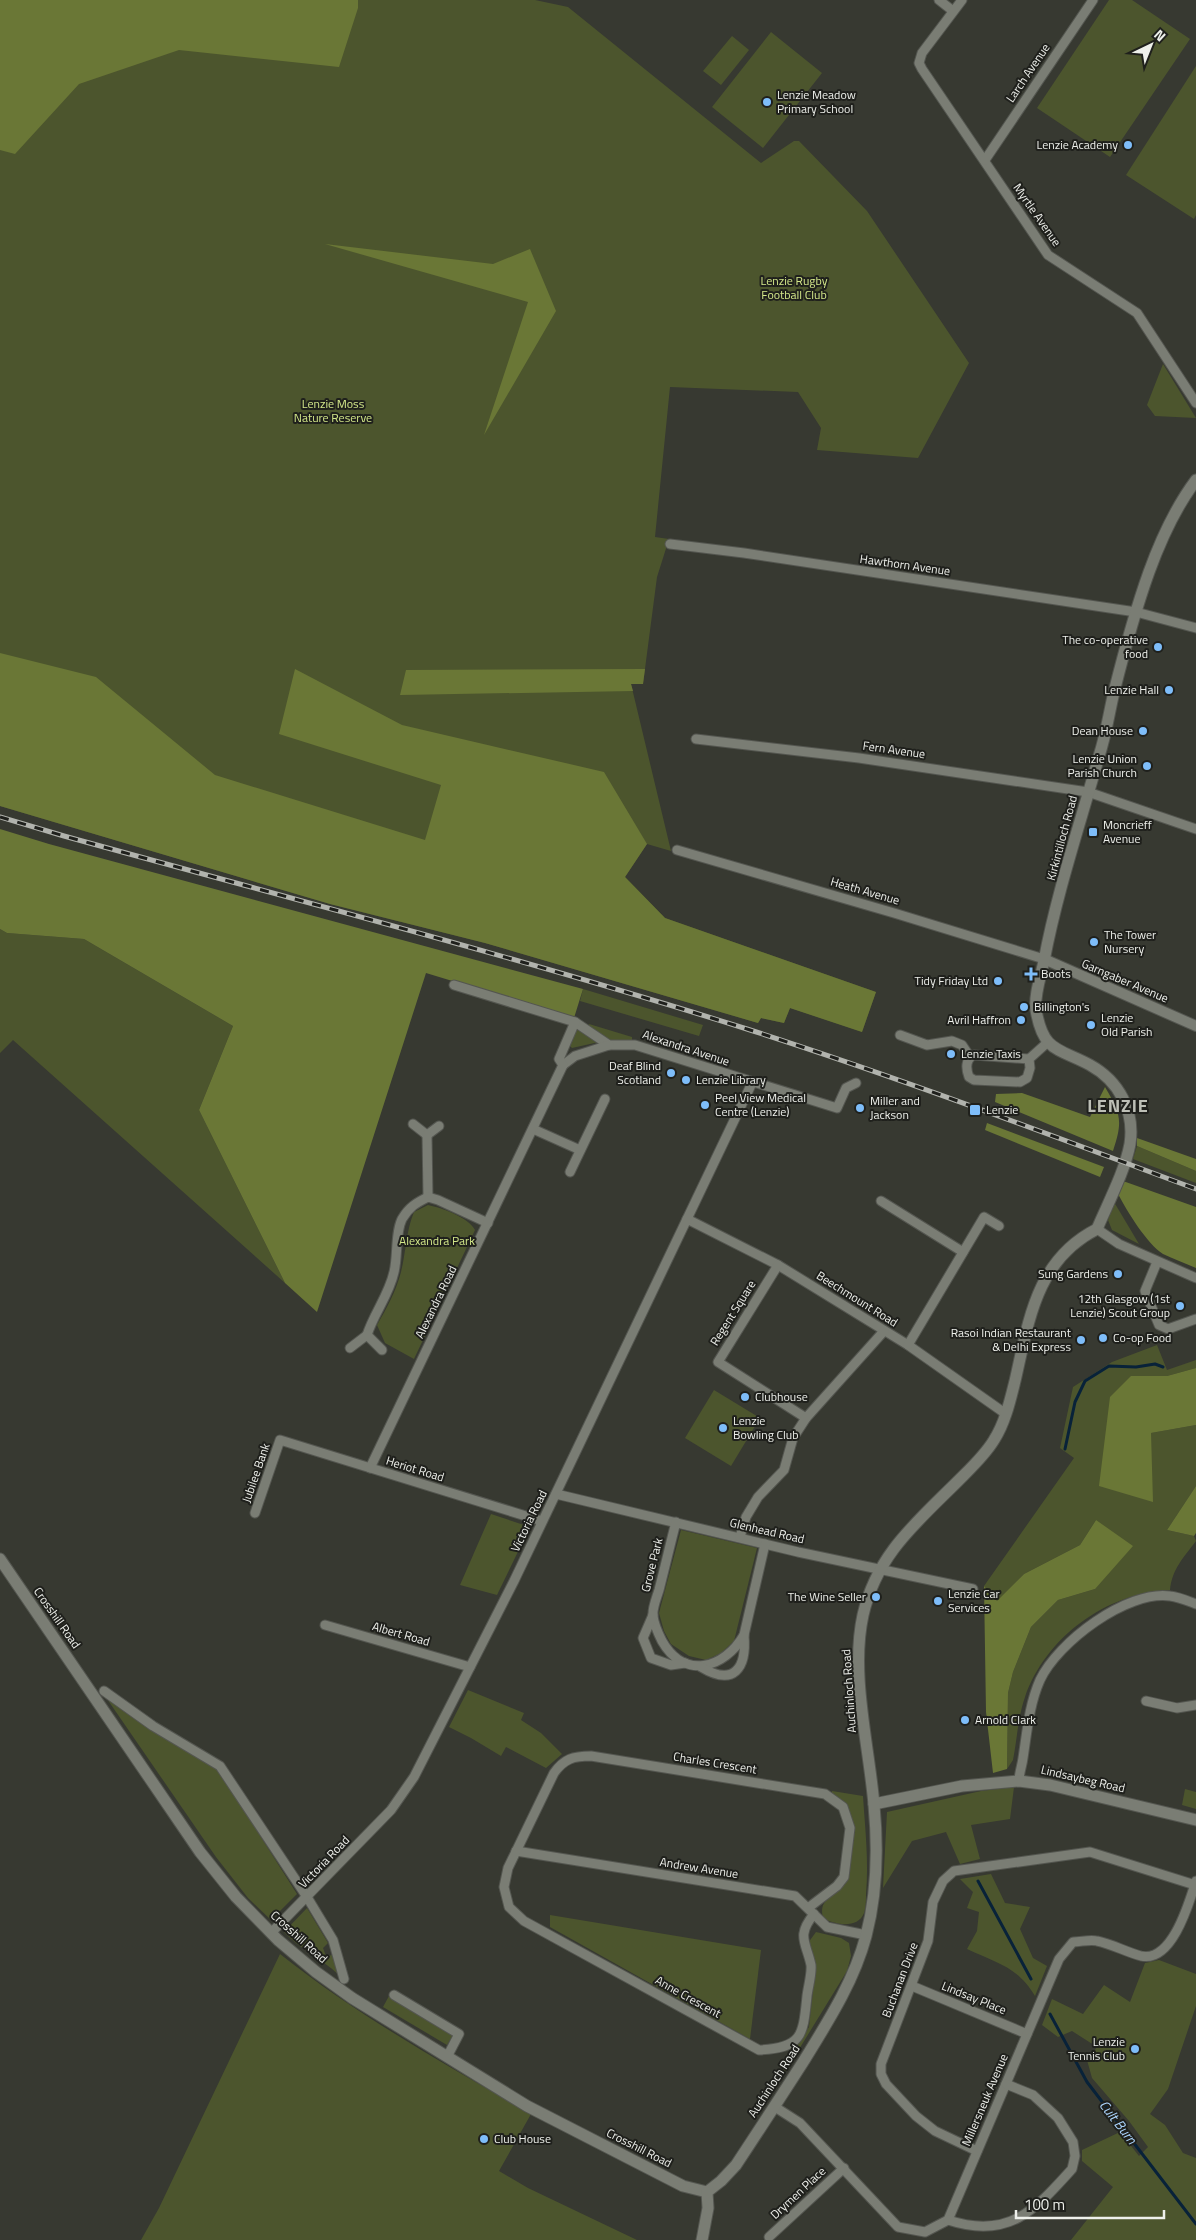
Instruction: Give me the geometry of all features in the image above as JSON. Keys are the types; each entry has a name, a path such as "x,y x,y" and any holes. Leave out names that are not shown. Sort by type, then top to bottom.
{"main road":[{"name":"Kirkintilloch Road","path":"1048,1042 1041,1031 1036,1007 1044,959 1088,792 1100,754 1136,612 1149,572 1169,523 1183,497 1196,480"},
{"path":"1048,1042 1063,1054 1090,1065 1112,1082 1122,1094 1129,1110 1132,1130 1129,1146 1097,1229"},
{"name":"Auchinloch Road","path":"708,2192 721,2182 736,2165 817,2039 847,1986 866,1935 875,1883 874,1804 858,1662 859,1637 870,1590 897,1542 976,1463 995,1440 1006,1414 1028,1320 1042,1282 1058,1258 1097,1229"},
{"name":"Crosshill Road","path":"0,1559 200,1852 236,1897 272,1933 316,1972 352,1998 527,2106 683,2186 708,2192"},
{"name":"Lindsaybeg Road","path":"874,1804 962,1786 1019,1781 1050,1785 1196,1820"},
{"path":"702,2240 708,2208 708,2192"}],"street":[{"path":"939,0 953,11 962,0"},
{"name":"Larch Avenue","path":"985,160 1092,0"},
{"name":"Myrtle Avenue","path":"953,11 922,53 919,63 1048,256 1137,313 1196,403"},
{"name":"Hawthorn Avenue","path":"670,544 744,553 1136,612 1196,628"},
{"name":"Fern Avenue","path":"696,739 859,758 1088,792"},
{"path":"1088,792 1196,830"},
{"name":"Heath Avenue","path":"677,850 1044,959"},
{"name":"Garngaber Avenue","path":"1044,959 1196,1026"},
{"path":"454,985 575,1022 609,1045"},
{"name":"Alexandra Road","path":"370,1468 533,1129 562,1065 559,1059 575,1022"},
{"path":"900,1035 928,1045 952,1042 962,1045 970,1057"},
{"path":"1029,1059 1030,1068 1027,1078 1020,1082 974,1080 969,1077 967,1063 970,1057 974,1055 1029,1059 1048,1042"},
{"name":"Alexandra Avenue","path":"562,1065 575,1056 609,1045 634,1045 837,1108 846,1088 856,1083"},
{"name":"Victoria Road","path":"272,1933 392,1810 414,1777 556,1494 752,1083"},
{"path":"570,1172 605,1099"},
{"path":"413,1124 427,1135"},
{"path":"427,1135 439,1126"},
{"path":"533,1129 580,1150"},
{"path":"427,1135 428,1197"},
{"path":"350,1348 367,1335 371,1322 386,1296 394,1271 401,1221 410,1206 428,1197 488,1223"},
{"path":"881,1202 963,1252"},
{"path":"908,1345 984,1217 999,1226"},
{"name":"Beechmount Road","path":"687,1219 778,1265 908,1345 1006,1414"},
{"path":"1097,1229 1119,1244 1196,1278"},
{"path":"1157,1262 1145,1291 1159,1325 1168,1329 1196,1320"},
{"name":"Regent Square","path":"778,1265 718,1362 806,1418"},
{"path":"740,1538 746,1517 758,1497 784,1470 793,1438 806,1418 884,1331"},
{"path":"367,1335 382,1350"},
{"name":"Heriot Road","path":"280,1440 542,1521"},
{"name":"Jubilee Bank","path":"255,1513 280,1440"},
{"name":"Glenhead Road","path":"556,1494 765,1544 973,1589"},
{"name":"Grove Park","path":"676,1522 653,1615 643,1638 651,1658 671,1665 684,1663 701,1667 714,1675 731,1674 741,1666 745,1652 744,1635 765,1544"},
{"path":"1019,1781 1030,1710 1034,1696 1045,1672 1061,1650 1081,1631 1099,1619 1119,1608 1144,1599 1170,1596 1196,1604"},
{"name":"Grove Park","path":"653,1615 657,1632 668,1650 684,1663"},
{"name":"Albert Road","path":"325,1625 470,1667"},
{"name":"Grove Park","path":"701,1667 724,1658 737,1646 744,1635"},
{"name":"Crosshill Road","path":"104,1691 153,1726 220,1766 307,1897 333,1940 344,1980"},
{"path":"1146,1701 1177,1708 1196,1705"},
{"name":"Charles Crescent","path":"516,1851 554,1773 561,1763 575,1756 590,1756 825,1794 843,1807 850,1828 844,1877 811,1911"},
{"name":"Andrew Avenue","path":"516,1851 795,1896 827,1927 866,1935"},
{"name":"Anne Crescent","path":"516,1851 508,1868 504,1887 509,1907 524,1921 759,2050 778,2049 793,2042 804,2028 811,1966 805,1949 803,1934 811,1911"},
{"name":"Buchanan Drive","path":"977,2151 935,2132 916,2116 886,2084 881,2074 881,2064 928,1941 933,1902 942,1881 954,1871 1090,1852 1195,1883"},
{"name":"Millersneuk Avenue","path":"948,2220 1059,1959 1073,1942 1095,1940 1143,1956 1160,1951 1174,1937 1195,1883"},
{"name":"Lindsay Place","path":"912,1986 1027,2034"},
{"path":"394,1995 459,2034 447,2057"},
{"path":"1006,2084 1033,2095 1058,2118 1073,2142 1075,2156 1072,2168 1021,2227 1015,2230"},
{"path":"775,2107 800,2123 898,2227 925,2232 948,2220 963,2230 978,2235 995,2235"},
{"name":"Drymen Place","path":"769,2237 844,2168"}],"green space":[{"name":"Lenzie Moss Nature Reserve","path":"0,0 535,0 568,7 761,163 794,141 799,141 867,211 969,363 918,458 817,450 821,428 798,392 670,387 655,537 669,539 657,577 643,684 631,684 671,851 647,844 625,877 665,918 876,992 862,1032 790,1008 784,1023 761,1018 758,1023 485,943 330,904 0,806"},
{"path":"0,0 358,0 358,8 339,67 179,50 79,84 15,154 0,150"},
{"path":"1109,0 1132,0 1190,39 1110,157 1037,108"},
{"path":"771,32 822,73 763,148 712,107"},
{"path":"732,36 749,50 721,85 703,71"},
{"path":"1196,66 1196,215 1194,219 1126,175"},
{"path":"325,244 493,264 530,249 556,311 484,435 528,302"},
{"path":"1163,364 1196,418 1155,416 1147,405"},
{"path":"0,653 96,677 215,775 425,840 441,785 279,734 295,669 402,725 604,772 647,844 625,877 665,918 876,992 862,1032 790,1008 784,1023 761,1018 758,1023 485,943 330,904 0,806"},
{"path":"645,669 643,684 631,684 633,691 400,695 406,670"},
{"path":"0,829 583,989 574,1018 426,973 317,1312 285,1283 199,1110 233,1026 84,939 7,933 0,929"},
{"path":"0,929 7,933 84,939 233,1026 199,1110 285,1283 13,1040 0,1053"},
{"path":"583,989 703,1025 699,1036 580,1001"},
{"path":"589,1024 632,1037 632,1040 610,1041 588,1027"},
{"path":"578,1027 599,1042 572,1048 569,1045"},
{"path":"1105,1087 1119,1118 1118,1132 1113,1151 995,1102 996,1094 1022,1093 1090,1117"},
{"path":"987,1123 1104,1167 1100,1177 985,1130"},
{"path":"1137,1138 1196,1159 1196,1171 1137,1146"},
{"path":"1137,1146 1196,1171 1196,1183 1133,1159"},
{"path":"1123,1181 1196,1207 1196,1268 1163,1254 1150,1243 1118,1194"},
{"path":"1114,1202 1139,1244 1112,1230 1108,1220"},
{"name":"Alexandra Park","path":"428,1205 461,1217 472,1225 475,1230 414,1359 385,1343 377,1325 399,1279 409,1227 414,1212"},
{"path":"1157,1345 1167,1370 1196,1360 1196,1368 1167,1376 1131,1376 1151,1433 1196,1425 1196,1486 1167,1530 1194,1536 1196,1541 1176,1569 1170,1590 1146,1593 1102,1609 1081,1622 1048,1655 1035,1675 1025,1697 1019,1720 1013,1760 1007,1769 1008,1693 1013,1672 1031,1627 1058,1600 1095,1589 1096,1520 1080,1545 1024,1574 997,1602 984,1586 1074,1458 1060,1448 1073,1387 1112,1362"},
{"path":"1196,1368 1196,1425 1151,1433 1153,1502 1099,1486 1110,1397 1131,1376 1167,1376"},
{"name":"Lenzie Bowling Club","path":"714,1390 760,1418 731,1466 685,1438"},
{"path":"1196,1486 1196,1533 1194,1536 1167,1530"},
{"path":"491,1514 530,1527 497,1595 460,1585"},
{"path":"1096,1520 1133,1546 1095,1589 1058,1600 1031,1627 1013,1672 1008,1693 1007,1769 993,1773 986,1712 984,1586 997,1601 1024,1574 1080,1545"},
{"path":"681,1530 757,1548 734,1641 721,1653 706,1660 689,1656 671,1644 664,1631 659,1613"},
{"path":"468,1690 524,1713 521,1720 541,1733 562,1754 546,1768 506,1747 501,1756 449,1727"},
{"path":"105,1696 217,1768 297,1894 271,1920 248,1898 216,1857"},
{"path":"1014,1787 1010,1819 971,1825 980,1859 960,1864 946,1832 912,1841 883,1888 887,1812 981,1791"},
{"path":"1185,1789 1196,1792 1196,1809 1182,1805"},
{"path":"832,1791 863,1796 867,1857 866,1904 864,1913 857,1922 846,1924 840,1924 823,1918 822,1912 826,1901 836,1893 841,1885 854,1827 832,1794"},
{"path":"991,1874 1005,1903 1030,1907 1020,1929 1033,1958 1047,1966 1035,1996 1014,1972 997,1962 967,1949 977,1931 979,1912 967,1908 973,1892 960,1879"},
{"path":"307,1908 328,1943 323,1948 326,1956 333,1955 339,1975 284,1932"},
{"path":"550,1915 761,1950 750,2039 550,1927"},
{"path":"816,1932 841,1938 849,1943 851,1956 847,1971 782,2077 779,2075 788,2062 788,2054 797,2046 809,2027 815,1972 808,1943"},
{"path":"280,1954 371,2019 531,2114 499,2171 528,2188 637,2240 141,2240 159,2208"},
{"path":"1159,1960 1196,1974 1196,2006 1168,2089 1150,2114 1165,2125 1183,2153 1196,2158 1196,2240 1071,2240 1113,2187 1082,2161 1082,2150 1120,2132 1139,2156 1148,2147 1129,2121 1092,2078 1087,2060 1097,2047 1072,2031 1058,2037 1042,2025 1052,1999 1083,2014 1104,1985 1130,2002 1145,1963"},
{"path":"389,1996 453,2035 447,2045 383,2007"}],"waterway":[{"name":"Cult Burn","path":"1065,1449 1075,1402 1085,1381 1109,1366 1136,1367 1155,1364 1163,1367"},
{"name":"Cult Burn","path":"978,1881 1031,1979"},
{"name":"Cult Burn","path":"1050,2014 1087,2082 1196,2224"}],"railway":[{"path":"0,817 492,953 747,1029 916,1086 1196,1189"}],"place":[{"name":"Lenzie Meadow Primary School","path":"767,102"},
{"name":"Lenzie Academy","path":"1128,145"},
{"name":"The co-operative food","path":"1158,647"},
{"name":"Lenzie Hall","path":"1169,690"},
{"name":"Dean House","path":"1143,731"},
{"name":"Lenzie Union Parish Church","path":"1147,766"},
{"name":"Moncrieff Avenue","path":"1093,832"},
{"name":"The Tower Nursery","path":"1094,942"},
{"name":"Boots","path":"1031,974"},
{"name":"Tidy Friday Ltd","path":"998,981"},
{"name":"Billington's","path":"1024,1007"},
{"name":"Avril Haffron","path":"1021,1020"},
{"name":"Lenzie Old Parish","path":"1091,1025"},
{"name":"Lenzie Taxis","path":"951,1054"},
{"name":"Deaf Blind Scotland","path":"671,1073"},
{"name":"Lenzie Library","path":"686,1080"},
{"name":"Peel View Medical Centre (Lenzie)","path":"705,1105"},
{"name":"Miller and Jackson","path":"860,1108"},
{"name":"Lenzie","path":"975,1110"},
{"name":"Sung Gardens","path":"1118,1274"},
{"name":"12th Glasgow (1st Lenzie) Scout Group","path":"1180,1306"},
{"name":"Co-op Food","path":"1103,1338"},
{"name":"Rasoi Indian Restaurant & Delhi Express","path":"1081,1340"},
{"name":"Clubhouse","path":"745,1397"},
{"name":"Lenzie Bowling Club","path":"723,1428"},
{"name":"The Wine Seller","path":"876,1597"},
{"name":"Lenzie Car Services","path":"938,1601"},
{"name":"Arnold Clark","path":"965,1720"},
{"name":"Lenzie Tennis Club","path":"1135,2049"},
{"name":"Club House","path":"484,2139"}],"district":[{"name":"LENZIE","path":"1118,1106"}],"park label":[{"name":"Lenzie Rugby Football Club","path":"794,288"}]}
